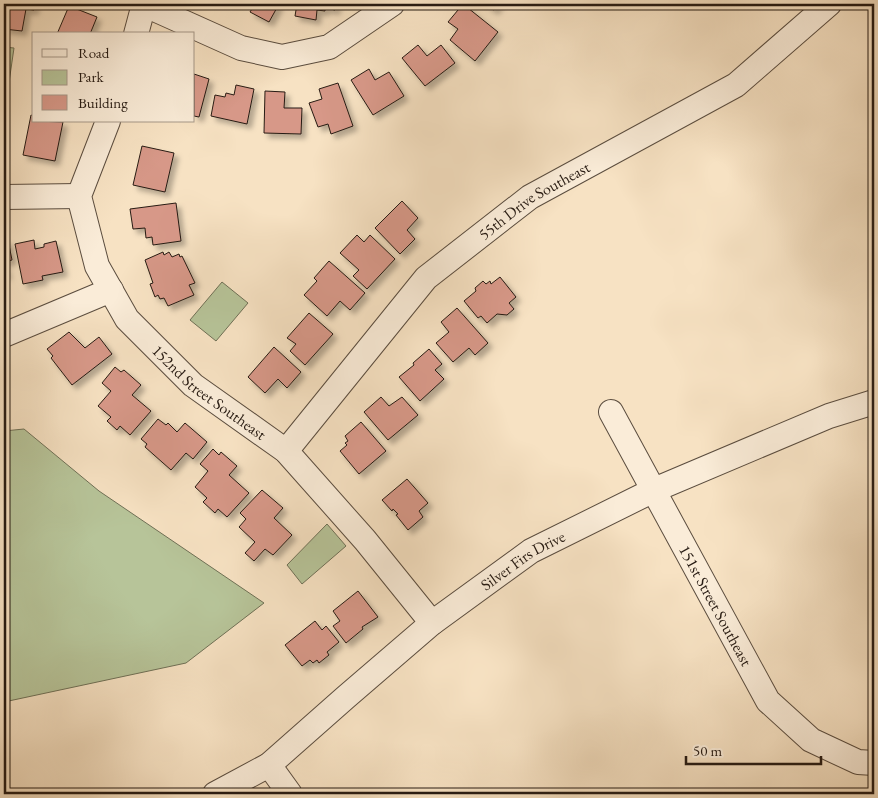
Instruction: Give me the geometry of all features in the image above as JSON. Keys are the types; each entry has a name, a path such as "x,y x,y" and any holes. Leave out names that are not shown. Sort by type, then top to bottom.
{"street":[{"path":"137,32 144,4 241,48 282,57 329,48 392,4"},
{"name":"55th Drive Southeast","path":"286,451 426,278 530,197 736,85 829,4"},
{"path":"4,197 79,196 108,122"},
{"name":"152nd Street Southeast","path":"79,196 97,266 127,319 193,386 286,451 365,540 432,623"},
{"path":"4,335 110,290"},
{"name":"Silver Firs Drive","path":"215,794 269,765 432,623 531,552 654,490 829,416 874,402"},
{"name":"151st Street Southeast","path":"611,412 768,701 812,740 866,762"},
{"path":"269,765 290,794"}],"green space":[{"path":"4,47 14,48 7,96 4,96"},
{"path":"222,282 248,303 216,341 190,320"},
{"path":"24,429 99,491 264,603 186,663 4,702 4,431"},
{"path":"327,524 346,546 302,584 287,565"}],"building":[{"path":"4,4 35,4 34,10 26,9 22,31 4,29"},
{"path":"255,4 279,4 269,22 250,12"},
{"path":"297,4 337,4 335,10 325,8 325,11 317,10 316,20 295,16"},
{"path":"463,4 498,32 475,61 450,40 458,29 448,22"},
{"path":"485,4 499,4 494,10"},
{"path":"69,6 97,17 91,32 58,32"},
{"path":"418,45 427,56 441,45 455,63 425,86 402,58"},
{"path":"369,69 375,80 389,72 404,96 373,115 351,80"},
{"path":"195,74 209,79 199,117 195,116"},
{"path":"338,83 353,126 331,134 328,124 318,127 309,103 322,99 319,89"},
{"path":"236,85 254,89 247,124 211,116 215,95 225,97 226,93 234,95"},
{"path":"265,91 285,92 284,108 302,108 301,134 264,133"},
{"path":"31,115 32,122 63,122 55,161 23,155"},
{"path":"142,146 174,153 165,192 133,185"},
{"path":"402,201 418,218 407,230 415,239 400,254 375,228"},
{"path":"176,203 181,241 153,245 152,237 146,238 145,228 133,229 130,209"},
{"path":"357,235 364,242 370,235 395,259 367,289 353,276 359,270 340,253"},
{"path":"8,240 12,260 4,262 4,241"},
{"path":"34,240 35,249 56,241 63,272 42,276 43,280 23,284 15,244"},
{"path":"163,252 164,255 169,252 172,257 179,254 180,257 182,256 195,283 189,285 194,295 168,306 164,298 160,299 158,295 155,297 150,284 153,283 145,260"},
{"path":"329,261 365,293 350,310 340,301 327,316 304,295 317,281 314,278"},
{"path":"4,262 7,275 4,275"},
{"path":"500,277 516,297 509,303 514,309 507,315 497,314 487,323 481,316 478,318 464,301 476,291 475,288 483,281 486,284 490,281 491,284"},
{"path":"457,308 488,343 475,355 469,348 453,362 436,343 449,332 441,322"},
{"path":"309,313 333,334 305,365 290,351 296,344 287,338"},
{"path":"69,332 85,348 99,337 112,354 72,385 51,358 53,356 47,349"},
{"path":"274,347 301,372 287,388 278,379 265,393 248,377"},
{"path":"429,349 442,364 435,370 444,379 420,401 399,377"},
{"path":"115,367 121,372 124,370 141,385 132,395 151,411 130,435 120,426 117,430 107,421 111,417 98,406 111,391 102,383"},
{"path":"381,397 389,406 402,397 418,415 388,440 364,412"},
{"path":"158,419 166,425 168,423 177,432 185,423 207,442 193,459 186,453 171,470 145,447 147,444 141,439"},
{"path":"361,422 386,451 359,474 340,451 347,445 345,443 348,441 345,436"},
{"path":"213,449 219,455 221,452 237,466 229,475 249,493 227,517 218,509 215,513 203,502 207,498 195,487 208,471 200,464"},
{"path":"407,479 428,503 419,511 423,517 408,530 396,515 398,514 393,509 392,511 382,500"},
{"path":"262,490 283,508 274,518 292,535 273,555 265,549 254,561 245,553 255,542 239,527 246,519 240,513"},
{"path":"358,591 378,617 362,627 363,629 346,643 333,626 340,621 333,611"},
{"path":"315,621 322,630 326,626 339,642 327,652 329,655 319,663 317,660 313,663 310,660 302,666 285,645"}]}
